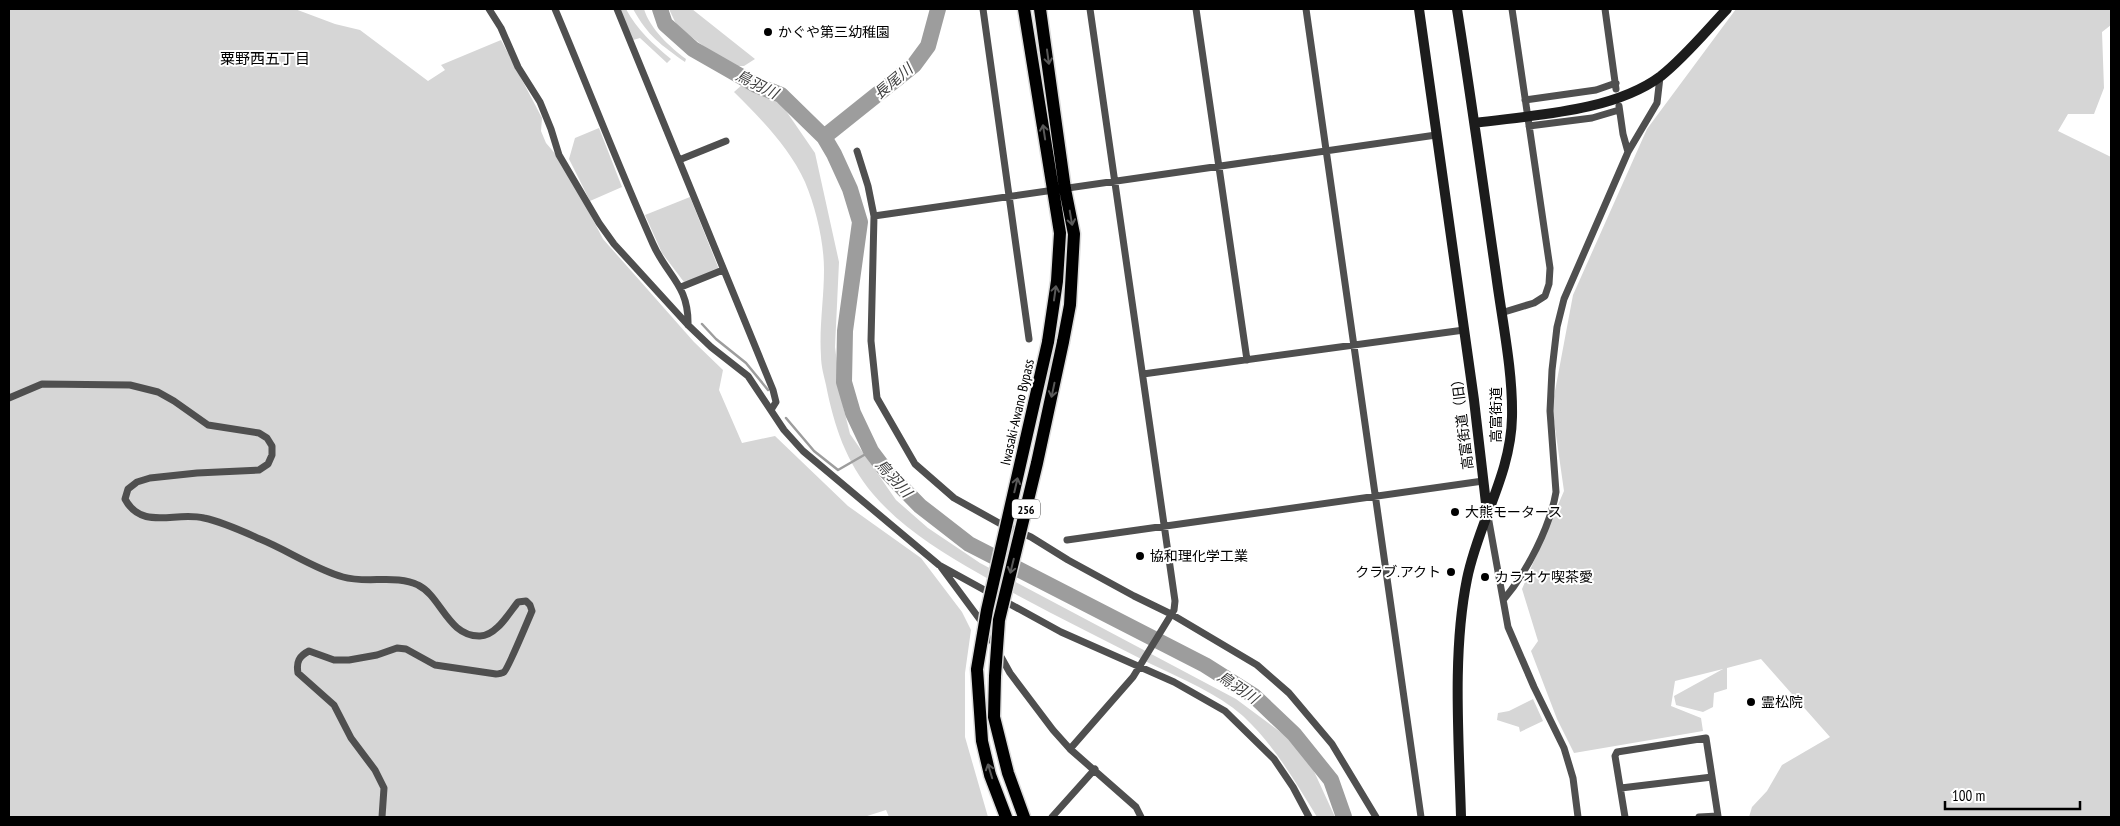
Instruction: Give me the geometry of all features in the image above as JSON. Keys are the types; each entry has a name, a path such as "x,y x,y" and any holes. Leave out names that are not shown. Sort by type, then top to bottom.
{"highway":[{"name":"Iwasaki-Awano Bypass","path":"1024,9 1060,189 1074,234 1070,306 1037,463 999,620 994,717 1008,773 1024,817"},
{"name":"Iwasaki-Awano Bypass","path":"1006,817 990,774 982,742 977,670 987,610 1048,342 1057,281 1060,189 1040,9"}],"street":[{"path":"489,9 501,28 518,67 540,102 559,155 584,201 614,244 688,325 711,347 748,376 784,430 803,451 939,564 1061,632 1140,666 1207,699 1240,724 1274,759 1293,787 1309,817"},
{"path":"555,9 653,246 659,258 681,287 688,310 688,325"},
{"path":"617,9 773,390 776,402 771,410"},
{"path":"983,9 1029,339"},
{"path":"1070,749 1140,666 1174,610 1175,600 1090,9"},
{"path":"1196,9 1247,360"},
{"path":"1306,9 1374,498 1421,817"},
{"name":"高富街道（旧）","path":"1419,9 1464,330 1487,513 1508,627 1534,687 1564,748 1573,778 1578,817"},
{"name":"高富街道","path":"1457,9 1475,123 1511,387 1512,417 1510,450 1499,485 1473,552 1461,616 1458,698 1460,817"},
{"path":"1501,313 1534,303 1545,296 1549,284 1550,268 1512,9"},
{"path":"1525,100 1616,86 1605,9"},
{"path":"1475,123 1592,106 1616,100 1635,92 1660,77 1727,9"},
{"path":"1504,600 1532,557 1554,504 1556,492 1550,411 1552,370 1557,328 1564,299 1628,152 1657,103 1660,77"},
{"path":"1529,126 1592,118 1619,108 1622,134 1628,152"},
{"path":"874,216 1436,135"},
{"path":"679,160 726,140"},
{"path":"857,151 868,186 874,216 871,341 877,398 915,464 954,498 999,523 1031,537 1068,560 1257,665 1289,693 1332,744 1376,817"},
{"path":"681,287 723,270"},
{"path":"1143,374 1464,330"},
{"path":"9,398 42,384 64,382 130,384 158,392 208,425 259,433 267,438 272,446 272,455 268,464 259,470 197,473 150,478 137,482 128,489 125,499 130,508 142,516 153,518 203,517 284,549 341,577 358,581 403,580 416,584 428,591 451,623 465,632 480,636 493,632 518,602 526,601 530,605 532,611 521,633 509,666 503,673 496,674 435,665 406,648 397,648 377,656 349,660 334,660 309,651 302,654 296,663 298,673 334,705 352,738 375,770 384,788 382,817"},
{"path":"1068,540 1483,482"},
{"path":"939,564 981,621 1010,672 1053,730 1070,749 1136,807 1141,817"},
{"path":"1625,817 1615,756 1618,752 1706,738 1718,816 1699,817"},
{"path":"1052,817 1095,769"},
{"path":"1621,788 1712,777"}],"shaded area":[{"path":"9,9 295,9 335,24 360,30 428,81 445,70 441,65 501,40 542,118 541,131 546,143 564,164 603,239 694,342 723,370 719,390 742,443 775,436 848,506 921,558 962,612 971,630 965,673 965,737 988,817 889,817 886,810 864,817 9,817"},
{"path":"620,9 626,9 640,30 671,59 667,63 640,38 633,40"},
{"path":"633,9 644,9 651,24 667,43 686,59 685,62 656,39 644,26"},
{"path":"669,9 692,9 755,59 744,66 730,66 677,26"},
{"path":"1736,9 2111,9 2111,25 2102,32 2104,88 2094,114 2068,114 2058,131 2111,157 2111,817 1749,817 1752,807 1767,791 1782,765 1830,737 1761,659 1727,668 1727,689 1714,693 1713,707 1703,712 1676,705 1674,696 1723,669 1675,681 1671,706 1701,718 1703,731 1574,753 1557,719 1531,651 1538,641 1522,589 1564,491 1552,407 1573,295 1647,129"},
{"path":"743,84 782,105 815,153 839,262 835,347 842,402 850,434 896,500 928,528 980,563 1236,699 1287,737 1298,748 1312,767 1335,817 1317,817 1265,739 1243,716 1222,700 1042,608 964,565 896,518 873,494 855,469 842,443 833,415 823,371 821,334 824,259 819,225 813,203 805,182 783,145 734,92"},
{"path":"599,128 622,187 590,201 569,159 575,138"},
{"path":"690,197 720,272 687,286 662,253 645,215"},
{"path":"1533,699 1543,721 1520,732 1519,727 1497,720 1498,713 1509,711"}],"waterway":[{"name":"鳥羽川","path":"660,9 665,24 693,49 756,85 781,95 824,137 834,154 850,189 860,222 845,331 844,382 853,413 871,451 886,471 920,506 969,544 1205,665 1254,696 1294,734 1331,780 1344,817"},
{"name":"長尾川","path":"824,137 914,65 928,46 938,9"},
{"path":"702,324 716,339 746,363 768,390"},
{"path":"786,418 814,451 838,470 871,451"}],"place":[{"name":"かぐや第三幼稚園","path":"768,32"},
{"name":"大熊モータース","path":"1455,512"},
{"name":"協和理化学工業","path":"1140,556"},
{"name":"クラブ.アクト","path":"1451,572"},
{"name":"カラオケ喫茶愛","path":"1485,577"},
{"name":"霊松院","path":"1751,702"}],"district":[{"name":"粟野西五丁目","path":"265,58"}]}
